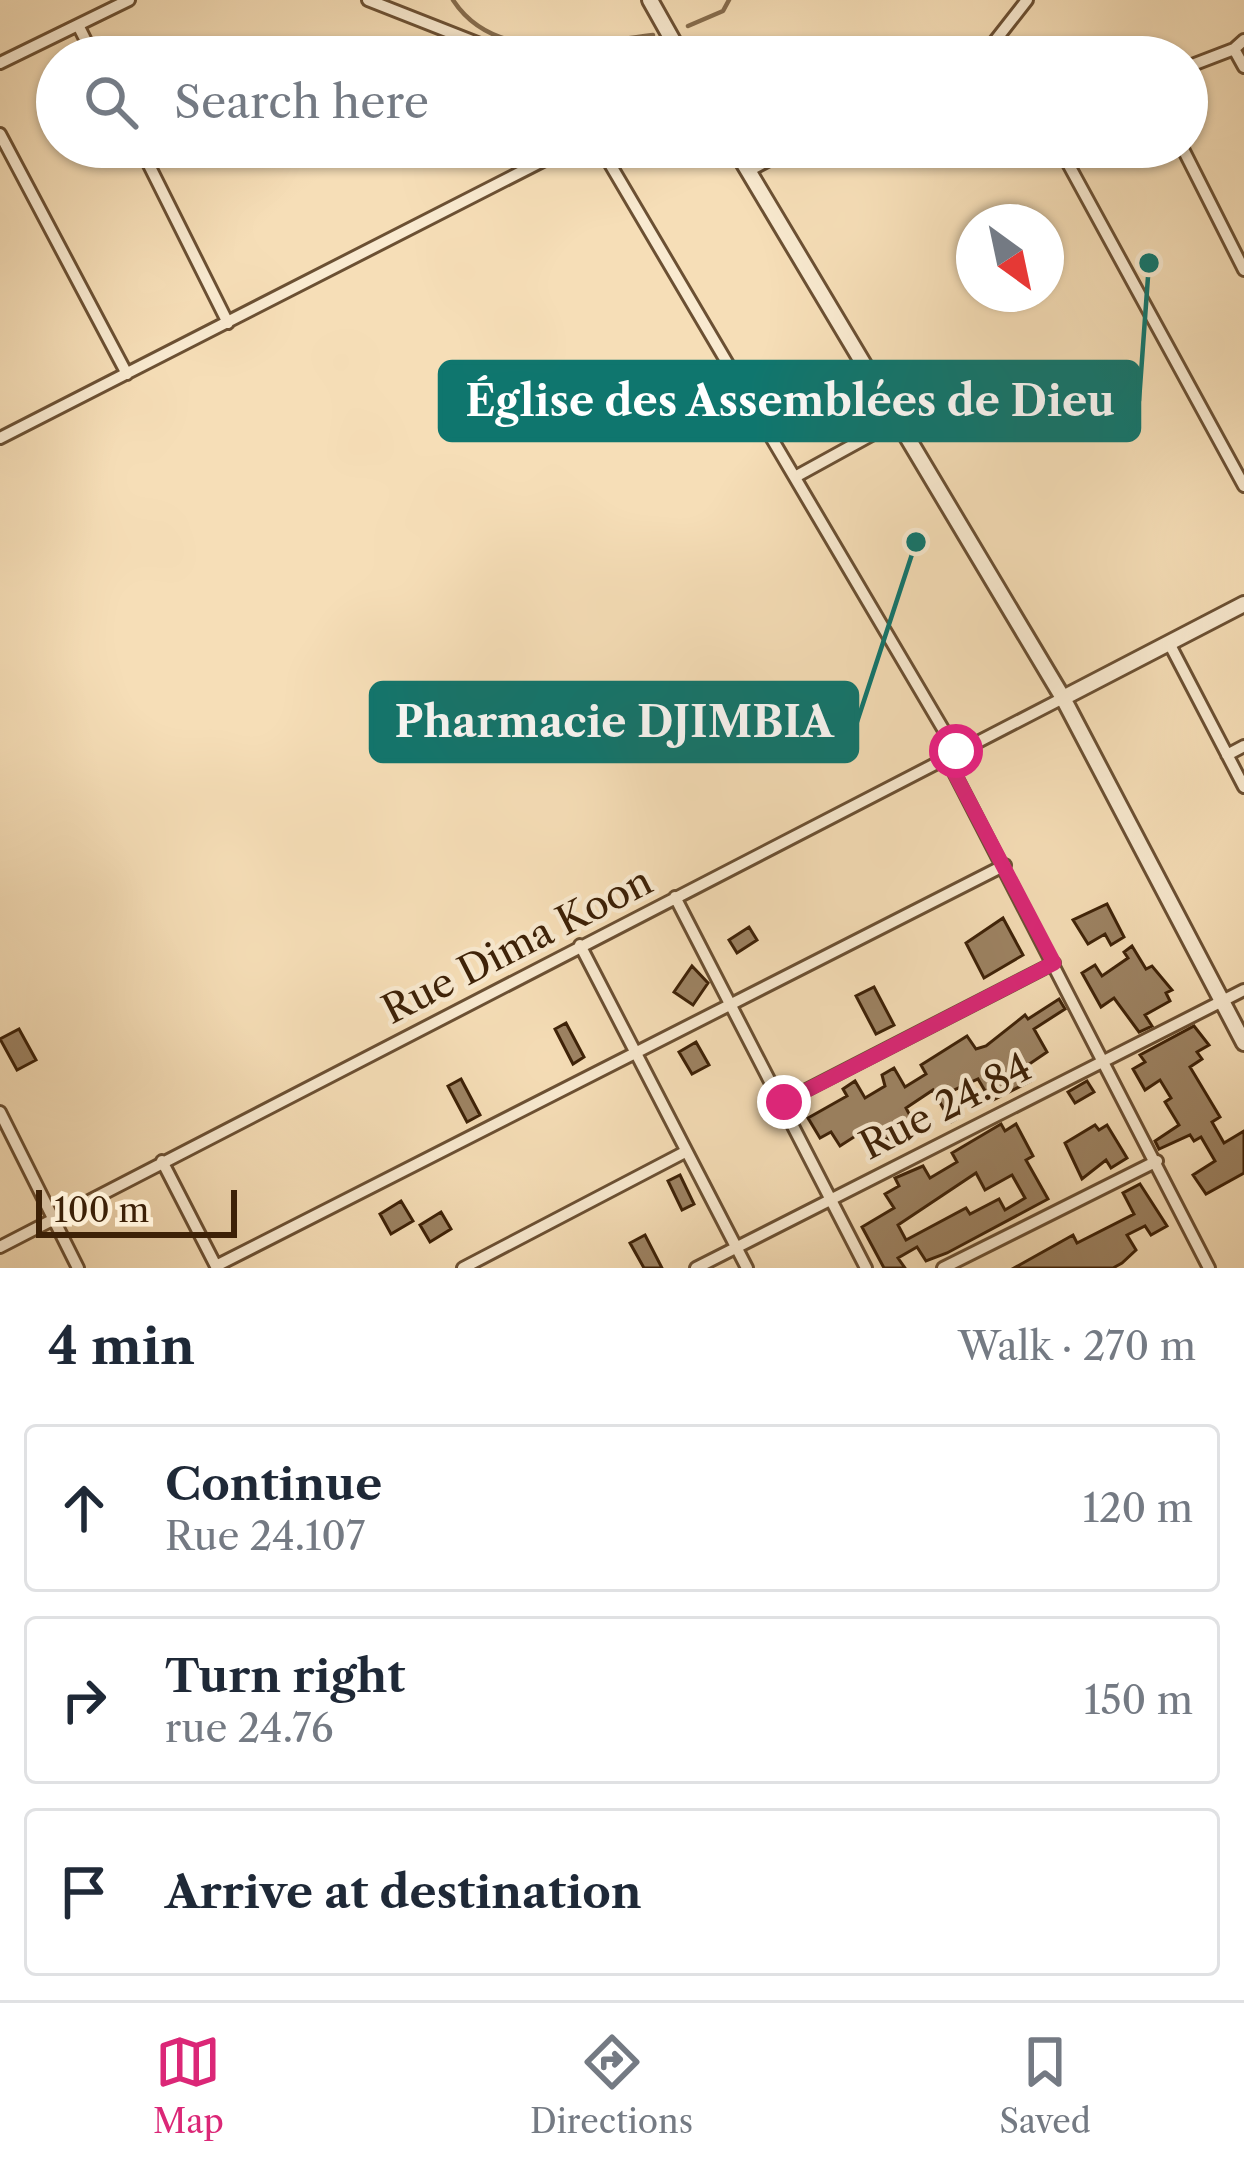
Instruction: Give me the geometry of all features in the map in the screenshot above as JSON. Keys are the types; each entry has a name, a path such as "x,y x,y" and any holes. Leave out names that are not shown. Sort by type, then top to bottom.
{"street":[{"path":"58,36 129,0"},
{"path":"368,0 460,36"},
{"path":"650,0 670,36"},
{"path":"999,36 1027,0"},
{"path":"79,26 84,36"},
{"path":"1208,59 1234,50 1244,40"},
{"path":"0,63 36,46"},
{"path":"1234,50 1244,67"},
{"path":"0,134 127,374"},
{"path":"151,168 228,322"},
{"path":"0,438 529,168"},
{"path":"612,168 951,754 1157,1162 1204,1266"},
{"path":"746,168 1063,698 1244,1042"},
{"path":"748,171 754,168"},
{"path":"1071,168 1238,461 1244,486"},
{"path":"1193,168 1244,270"},
{"path":"795,477 895,422"},
{"path":"1063,698 1244,604"},
{"path":"1169,643 1244,787"},
{"name":"Rue Dima Koon","path":"0,1247 1063,698"},
{"path":"1227,755 1244,746"},
{"path":"162,1161 217,1267 1005,865"},
{"path":"675,897 866,1268"},
{"path":"580,945 747,1268"},
{"path":"784,1102 1054,963"},
{"name":"Rue 24.84","path":"696,1268 1244,990"},
{"path":"0,1112 79,1268"},
{"path":"463,1268 686,1152"},
{"path":"943,1268 1157,1162"}],"building":[{"path":"1107,904 1124,937 1111,945 1105,934 1088,944 1073,920"},
{"path":"1003,918 1023,955 984,978 966,943"},
{"path":"749,927 757,940 737,953 729,940"},
{"path":"1132,946 1146,969 1152,966 1172,990 1166,993 1170,1001 1145,1015 1152,1026 1139,1032 1114,998 1101,1007 1082,973 1095,965 1102,976 1128,958 1124,952"},
{"path":"692,966 708,983 693,1005 674,992"},
{"path":"874,987 894,1025 876,1034 856,996"},
{"path":"1059,999 1065,1009 1034,1029 1047,1052 1022,1069 1031,1081 991,1101 978,1079 950,1092 963,1115 951,1122 933,1090 906,1108 916,1127 891,1143 888,1138 881,1142 871,1126 840,1146 831,1132 820,1138 808,1118 847,1096 843,1089 855,1081 865,1098 885,1086 882,1075 894,1068 905,1087 926,1074 921,1065 967,1036 976,1049 986,1046 1025,1015 1028,1019"},
{"path":"566,1023 584,1057 573,1064 555,1029"},
{"path":"1194,1026 1209,1045 1197,1052 1202,1059 1190,1067 1220,1117 1212,1122 1224,1143 1244,1131 1244,1173 1206,1194 1193,1175 1215,1161 1201,1137 1194,1141 1190,1135 1159,1149 1155,1141 1179,1125 1165,1102 1171,1098 1160,1080 1145,1090 1133,1069 1145,1062 1140,1055"},
{"path":"19,1029 36,1060 17,1070 0,1039"},
{"path":"696,1042 709,1065 692,1074 679,1052"},
{"path":"461,1079 480,1115 467,1122 448,1086"},
{"path":"1087,1081 1094,1092 1075,1103 1068,1092"},
{"path":"1001,1124 1005,1131 1016,1124 1033,1156 1026,1160 1048,1199 947,1253 926,1261 917,1247 898,1258 905,1268 884,1268 862,1227 894,1208 885,1194 899,1186 895,1178 923,1166 930,1178 957,1162 952,1153","holes":["976,1173 985,1190 1012,1175 1025,1198 1005,1210 999,1199 970,1214 966,1208 906,1240 898,1225"]},
{"path":"1095,1125 1099,1130 1107,1125 1127,1158 1111,1168 1106,1160 1082,1179 1065,1143"},
{"path":"680,1175 694,1204 682,1210 668,1181"},
{"path":"1140,1184 1167,1226 1151,1235 1145,1226 1127,1235 1136,1250 1122,1263 1113,1268 1014,1268 1073,1235 1077,1243 1134,1214 1123,1193"},
{"path":"401,1201 413,1221 391,1234 380,1214"},
{"path":"441,1212 451,1229 430,1242 420,1225"},
{"path":"645,1235 662,1268 644,1268 630,1243"}],"waterway":[{"path":"453,0 471,21 499,36"},
{"path":"688,26 723,11 729,0"},
{"path":"645,36 653,35"}],"place":[{"name":"Église des Assemblées de Dieu","path":"1149,263"},
{"name":"Pharmacie DJIMBIA","path":"916,542"}],"route":[{"path":"784,1102 1054,963 946,757 956,751"}]}
